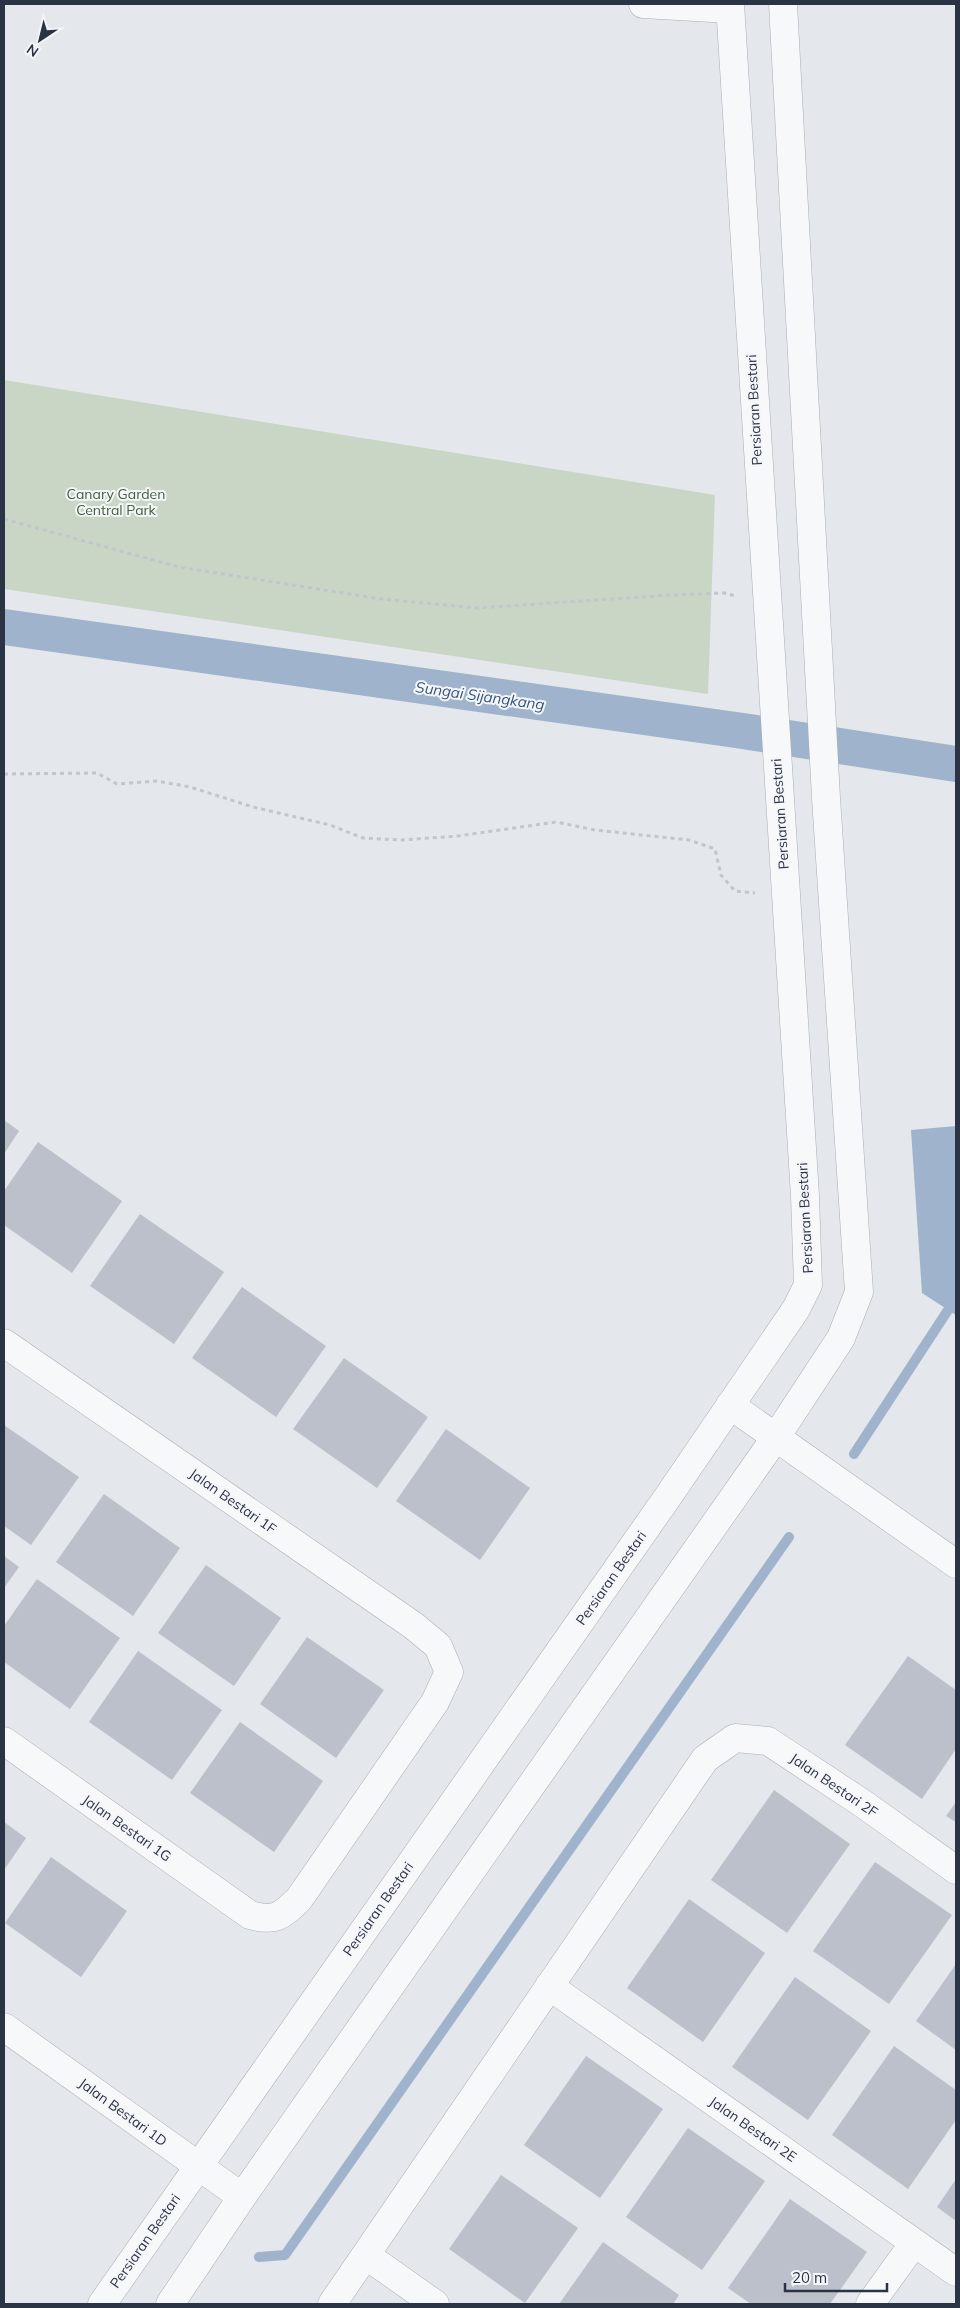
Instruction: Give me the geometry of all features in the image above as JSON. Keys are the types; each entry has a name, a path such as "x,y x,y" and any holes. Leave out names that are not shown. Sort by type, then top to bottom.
{"street":[{"path":"643,4 730,6"},
{"path":"170,2304 242,2197 776,1437 841,1338 859,1292 826,798 783,4"},
{"name":"Persiaran Bestari","path":"102,2304 730,1405 796,1309 808,1285 730,6"},
{"name":"Jalan Bestari 1F","path":"4,1343 414,1626 438,1646 449,1672 435,1702 299,1899 285,1914 268,1920 250,1915"},
{"path":"730,1405 956,1564"},
{"name":"Jalan Bestari 2F","path":"549,1986 705,1759 735,1738 768,1742 862,1803 956,1870"},
{"name":"Jalan Bestari 1G","path":"4,1741 250,1915"},
{"path":"332,2304 367,2256 549,1986"},
{"name":"Jalan Bestari 2E","path":"549,1986 956,2272"},
{"name":"Jalan Bestari 1D","path":"4,2026 242,2197"},
{"path":"870,2304 914,2243"},
{"path":"367,2256 435,2304"}],"path":[{"path":"4,519 179,567 381,599 477,608 724,593 766,602"},
{"path":"4,774 97,773 117,784 157,781 190,787 253,808 330,825 363,838 401,840 458,836 556,822 595,830 689,840 715,850 721,875 735,891 785,893"}],"green space":[{"name":"Canary Garden Central Park","path":"4,380 715,495 708,694 4,589"}],"water":[{"path":"956,1126 956,1315 922,1293 911,1130"}],"building":[{"path":"4,1120 19,1131 4,1154"},
{"path":"38,1142 122,1201 72,1273 4,1225 4,1191"},
{"path":"140,1214 224,1272 174,1344 90,1286"},
{"path":"242,1287 326,1346 276,1417 192,1358"},
{"path":"344,1358 428,1417 377,1488 293,1429"},
{"path":"4,1425 79,1477 31,1545 4,1526"},
{"path":"446,1429 530,1488 480,1560 396,1501"},
{"path":"104,1494 180,1548 133,1616 56,1562"},
{"path":"4,1556 19,1567 4,1588"},
{"path":"206,1565 281,1618 234,1686 158,1633"},
{"path":"37,1579 120,1638 70,1709 4,1662 4,1626"},
{"path":"307,1637 384,1690 336,1758 260,1704"},
{"path":"138,1651 222,1710 172,1780 89,1722"},
{"path":"908,1656 956,1690 956,1749 922,1799 845,1745"},
{"path":"240,1722 323,1781 274,1852 190,1793"},
{"path":"774,1790 850,1844 787,1933 711,1880"},
{"path":"956,1802 956,1822 946,1816"},
{"path":"4,1822 26,1838 4,1870"},
{"path":"51,1857 127,1911 81,1977 5,1923"},
{"path":"875,1862 952,1915 889,2004 813,1951"},
{"path":"689,1899 765,1953 703,2042 627,1988"},
{"path":"956,1964 956,2050 916,2021"},
{"path":"795,1977 871,2031 808,2120 732,2067"},
{"path":"894,2046 956,2090 956,2120 908,2189 832,2135"},
{"path":"586,2056 663,2109 600,2198 524,2145"},
{"path":"688,2128 765,2181 702,2270 626,2217"},
{"path":"501,2175 578,2228 525,2303 449,2249"},
{"path":"956,2179 956,2221 937,2207"},
{"path":"790,2199 867,2252 830,2304 751,2304 728,2288"},
{"path":"603,2242 679,2295 673,2304 559,2304"}],"waterway":[{"name":"Sungai Sijangkang","path":"4,627 736,730 956,764"},
{"path":"854,1454 948,1310 956,1305"},
{"path":"259,2257 285,2255 789,1537"}]}
